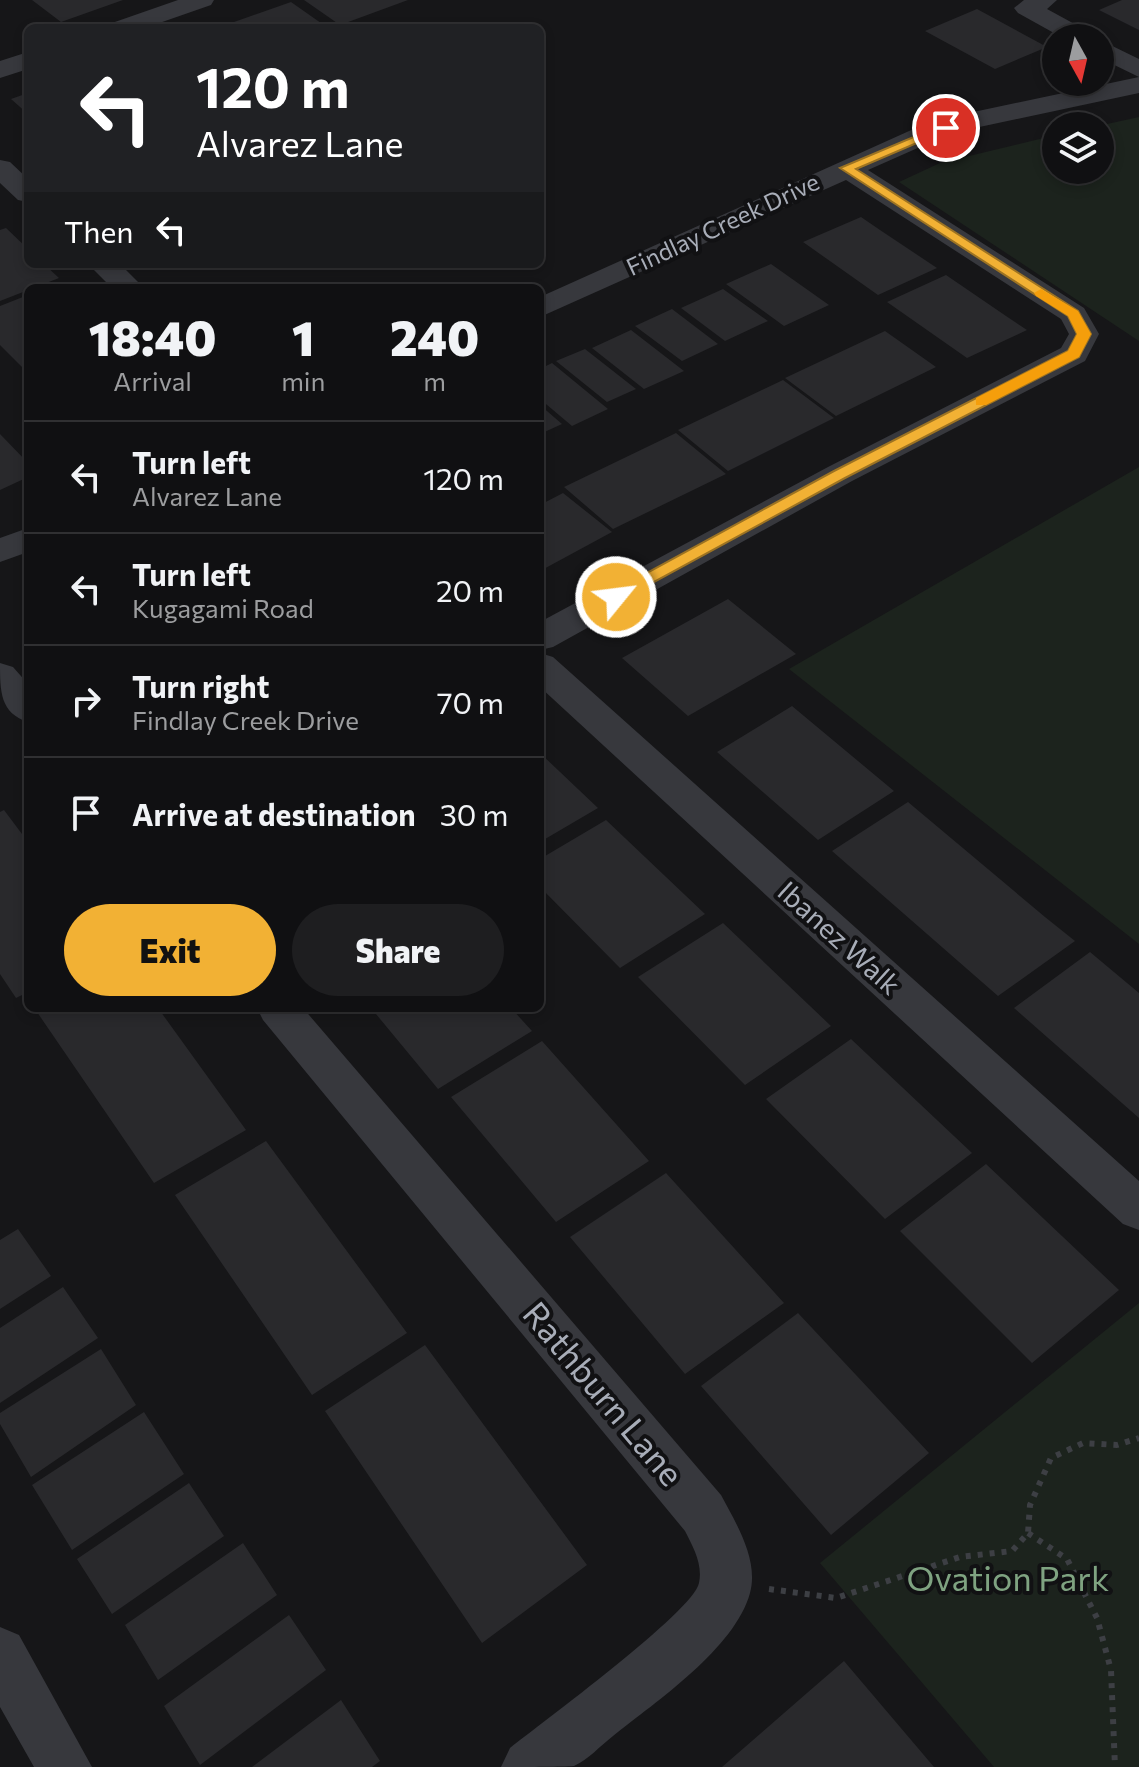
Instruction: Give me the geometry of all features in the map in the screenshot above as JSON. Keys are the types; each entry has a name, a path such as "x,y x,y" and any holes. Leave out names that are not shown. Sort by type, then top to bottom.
{"street":[{"path":"1045,0 1027,8 1056,24"},
{"path":"132,24 196,1"},
{"path":"1114,56 1139,69"},
{"path":"0,70 24,61"},
{"name":"Findlay Creek Drive","path":"544,306 928,133 964,122 1139,85"},
{"path":"0,168 24,190"},
{"path":"544,636 840,474 1074,354 1084,334 1073,314 846,168"},
{"path":"107,268 125,284"},
{"path":"0,551 24,541"},
{"name":"Ibanez Walk","path":"544,670 1139,1210"},
{"path":"0,676 24,704"},
{"name":"Rathburn Lane","path":"281,1012 703,1513 727,1560 725,1578"},
{"path":"529,1767 692,1636 724,1596 725,1578"},
{"path":"0,1654 64,1767"}],"path":[{"path":"725,1578 776,1590 836,1598 960,1557 1012,1551 1028,1533 1030,1505 1051,1458 1083,1443 1117,1445 1139,1438"},
{"path":"1028,1533 1067,1559 1097,1618 1111,1670 1115,1767"}],"green space":[{"path":"1139,117 1139,341 899,182 940,163 1042,138 1042,184 1114,184 1114,122"},
{"path":"1139,467 1139,944 789,669"},
{"name":"Ovation Park","path":"1139,1303 1139,1767 994,1767 820,1563"}],"building":[{"path":"32,0 123,0 61,22"},
{"path":"304,0 408,0 343,24"},
{"path":"1122,0 1139,0 1139,30 1099,10"},
{"path":"291,2 322,24 228,24"},
{"path":"977,9 1042,44 1042,49 995,69 925,31"},
{"path":"24,94 24,110 11,99"},
{"path":"861,217 937,268 878,295 803,242"},
{"path":"6,228 24,245 24,268 48,268 59,278 44,284 24,284 24,292 0,301 0,230"},
{"path":"771,264 829,305 784,326 726,284"},
{"path":"946,275 1027,330 967,358 887,302"},
{"path":"723,289 768,321 725,341 681,308"},
{"path":"24,297 24,369 0,345 0,306"},
{"path":"672,309 718,344 682,361 635,326"},
{"path":"631,330 684,371 644,389 592,348"},
{"path":"885,331 936,367 836,416 785,378"},
{"path":"585,349 636,389 607,402 556,361"},
{"path":"552,363 608,409 572,426 544,402 544,367"},
{"path":"783,380 834,418 728,471 678,430"},
{"path":"544,408 562,424 544,432"},
{"path":"676,433 726,474 613,529 564,487"},
{"path":"0,434 24,459 24,479 0,490"},
{"path":"563,493 612,532 544,569 544,503"},
{"path":"728,599 796,654 688,716 622,658"},
{"path":"792,706 894,791 818,840 717,752"},
{"path":"544,757 598,808 544,840"},
{"path":"908,802 1075,941 998,996 832,851"},
{"path":"4,810 24,837 24,994 16,998 0,974 0,812"},
{"path":"606,820 705,914 620,968 544,891 544,857"},
{"path":"723,923 831,1026 745,1085 638,977"},
{"path":"1090,952 1139,993 1139,1118 1014,1008"},
{"path":"37,1012 161,1012 246,1130 154,1183"},
{"path":"374,1012 515,1012 532,1031 438,1089"},
{"path":"851,1039 972,1153 885,1219 766,1099"},
{"path":"542,1041 649,1161 556,1222 451,1097"},
{"path":"266,1141 407,1333 312,1395 175,1195"},
{"path":"986,1164 1119,1290 1032,1363 900,1231"},
{"path":"666,1173 784,1303 685,1374 570,1237"},
{"path":"18,1229 51,1276 0,1309 0,1240"},
{"path":"63,1287 98,1338 0,1403 0,1328"},
{"path":"798,1313 929,1453 831,1535 701,1386"},
{"path":"425,1345 587,1565 482,1643 325,1411"},
{"path":"101,1349 136,1405 31,1477 0,1424 0,1413"},
{"path":"144,1412 184,1474 72,1550 32,1485"},
{"path":"189,1483 224,1536 112,1614 77,1559"},
{"path":"243,1543 277,1595 158,1680 125,1625"},
{"path":"289,1615 326,1670 200,1765 164,1706"},
{"path":"844,1661 934,1767 722,1767 807,1693"},
{"path":"341,1700 380,1761 372,1767 252,1767"}],"slow traffic":[{"path":"981,401 1074,354 1084,334 1073,314 1041,293"}],"route":[{"path":"616,597 840,474 1074,354 1084,334 1073,314 846,168 946,128"}]}
